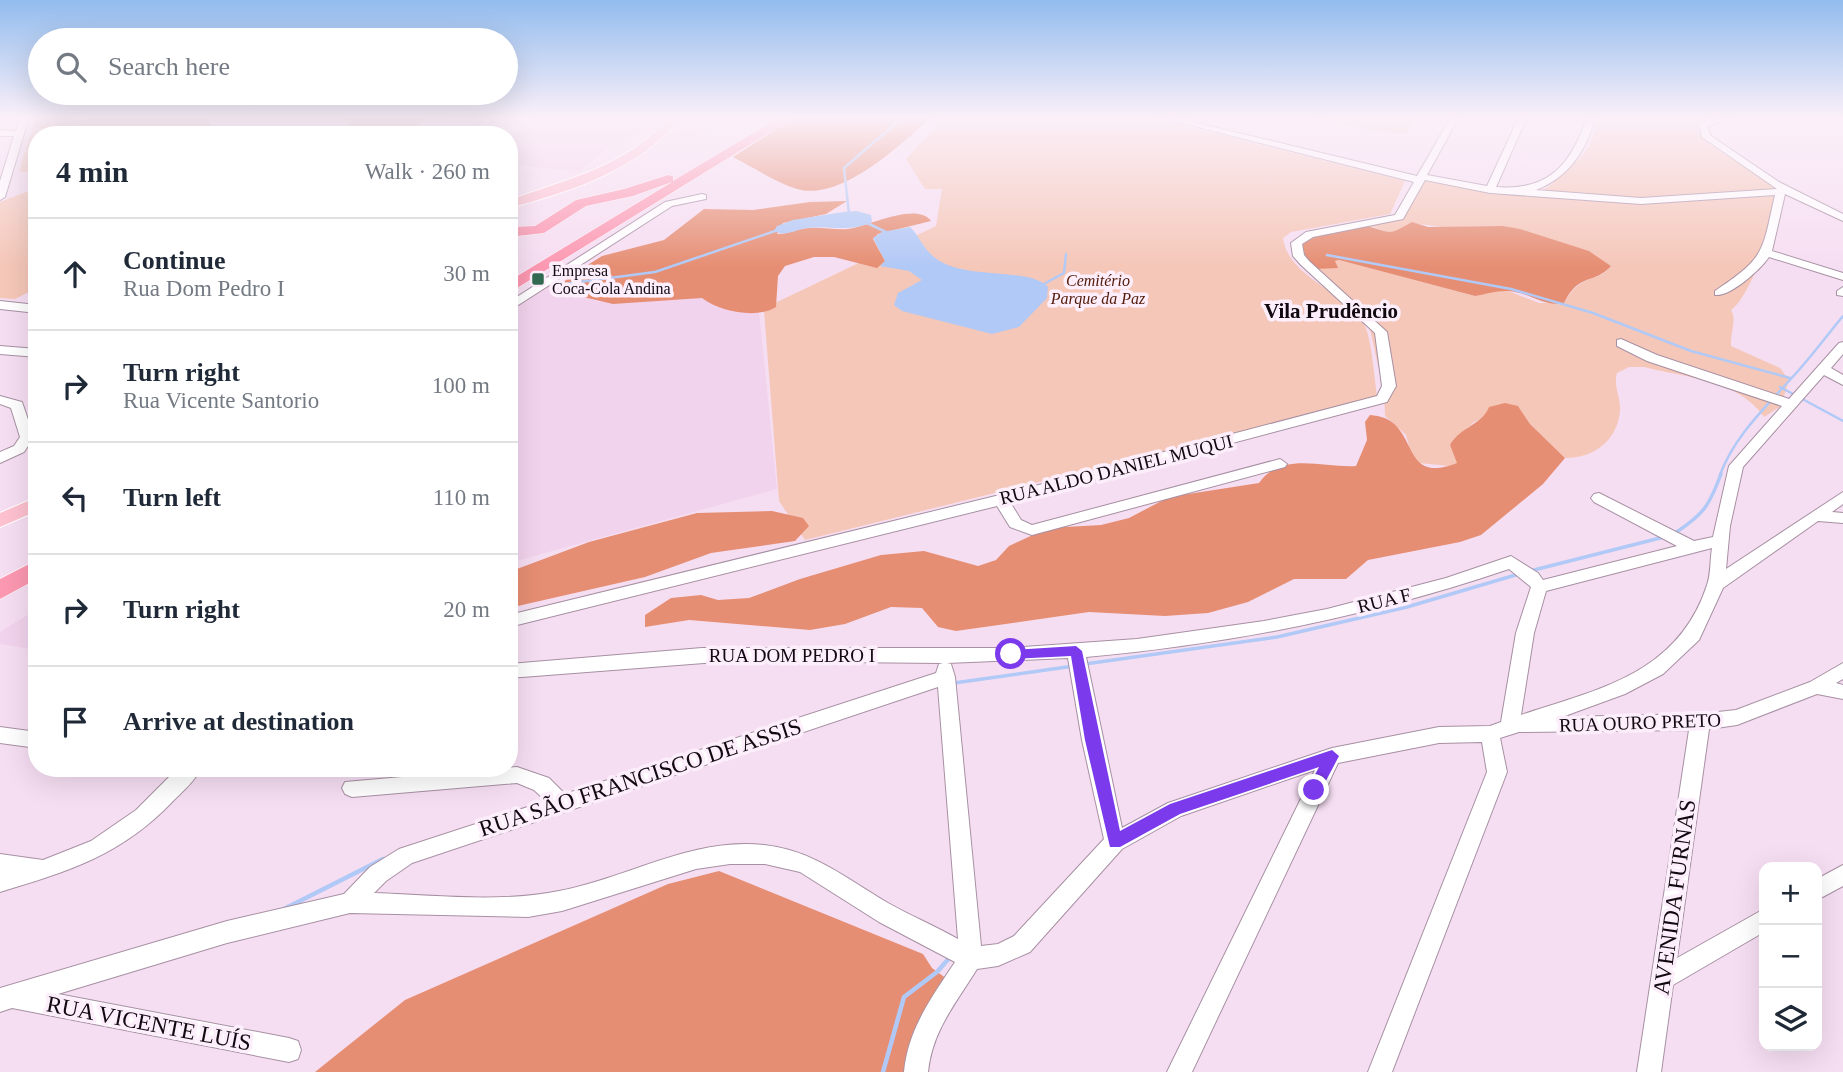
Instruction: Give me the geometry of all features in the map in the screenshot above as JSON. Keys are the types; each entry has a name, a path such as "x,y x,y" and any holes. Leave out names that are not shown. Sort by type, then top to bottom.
{"highway":[{"path":"518,270 692,167"},
{"path":"518,283 707,167"},
{"path":"518,231 539,230 591,199 623,194 677,176"},
{"path":"593,225 623,194 644,195"},
{"path":"581,244 586,238 647,200 644,195"},
{"path":"567,211 588,206 605,210"},
{"path":"0,573 28,557"},
{"path":"0,590 28,573"}],"main road":[{"path":"518,209 602,167"},
{"path":"518,199 588,174"},
{"path":"0,520 28,507"}],"street":[{"path":"0,197 3,167"},
{"path":"1374,167 1421,178 1519,193 1660,201 1784,191"},
{"path":"1421,178 1427,167"},
{"path":"1490,190 1500,167"},
{"path":"1519,193 1547,181 1564,167"},
{"path":"1750,167 1784,191 1843,218"},
{"name":"RUA ALDO DANIEL MUQUI","path":"518,619 1382,399 1389,386 1381,332 1305,263 1299,256 1296,243 1310,234 1399,217 1421,178"},
{"path":"1719,293 1759,265 1767,253 1784,191"},
{"path":"518,301 668,204 702,197"},
{"path":"1767,253 1843,277"},
{"path":"0,305 28,308"},
{"path":"1621,343 1652,358 1791,404"},
{"path":"1500,729 1619,689 1657,669 1693,635 1716,584 1721,540 1736,466 1843,346"},
{"path":"0,350 28,352"},
{"path":"1824,369 1843,381"},
{"path":"0,400 10,402 20,410 27,437 24,445 5,456"},
{"path":"1000,498 1013,523 1020,529 1032,530 1280,464"},
{"path":"1716,584 1843,497"},
{"path":"1599,498 1690,546"},
{"path":"1816,516 1843,518"},
{"path":"1380,1072 1497,772 1500,729 1539,587 1721,540"},
{"name":"RUA F","path":"1076,651 1191,638 1299,620 1455,581 1511,562 1532,577 1539,587"},
{"path":"1076,651 1092,740 1115,842"},
{"name":"RUA DOM PEDRO I","path":"518,670 688,655 945,666 1076,651"},
{"path":"916,1072 919,1044 926,1027 953,991 971,957 945,666"},
{"name":"RUA SÃO FRANCISCO DE ASSIS","path":"350,903 379,874 406,856 945,666"},
{"name":"RUA OURO PRETO","path":"971,957 1003,955 1021,944 1115,842 1175,809 1332,756 1439,735 1500,729 1700,722 1751,713 1816,687 1843,670"},
{"path":"1816,687 1843,692"},
{"name":"AVENIDA FURNAS","path":"1649,1072 1700,722"},
{"path":"0,735 28,739"},
{"path":"1179,1072 1332,756"},
{"path":"518,775 536,779 548,786 560,803"},
{"path":"0,882 46,868 112,840 143,816 182,777"},
{"path":"352,789 493,777"},
{"path":"5,998 227,932 350,903 528,907 556,904 581,898 648,873 717,854 760,853 804,863 899,922 971,957"},
{"path":"0,864 46,868"},
{"path":"1822,887 1843,875"},
{"path":"1662,979 1759,923"},
{"name":"RUA VICENTE LUÍS","path":"5,998 289,1050"}],"shaded area":[{"path":"535,167 585,167 579,172"},
{"path":"752,167 870,167 851,179 814,191 797,189"},
{"path":"847,201 826,214 783,223 777,234 809,228 848,229 904,214 924,216 931,221 878,234 873,239 885,261 877,268 834,257 814,257 785,266 778,276 776,307 759,313 729,310 702,298 613,304 566,293 558,288 570,276 602,256 664,240 704,209 753,210 810,202"},
{"path":"1412,222 1428,227 1503,226 1520,229 1589,251 1611,266 1605,272 1575,287 1564,303 1552,303 1508,291 1475,296 1339,260 1335,261 1338,268 1315,269 1299,248 1301,238 1363,226 1391,232"},
{"path":"548,284 599,302 714,290 759,311 777,489 518,561 518,303"},
{"path":"1505,403 1518,406 1530,424 1565,458 1543,484 1481,535 1460,542 1368,560 1346,579 1294,579 1248,602 1208,613 1165,616 1089,612 956,631 938,627 922,608 891,607 845,624 810,630 689,620 645,627 645,615 671,598 701,595 718,600 749,598 800,579 881,555 924,551 978,566 996,560 1009,546 1048,528 1101,525 1129,518 1169,497 1259,483 1268,473 1291,464 1356,466 1367,440 1365,422 1370,415 1386,419 1397,427 1417,459 1425,466 1438,468 1457,463 1450,445 1459,434 1481,418 1489,407"},
{"path":"772,511 803,518 809,526 795,541 711,553 645,577 518,606 518,569 589,542 697,513"},
{"path":"28,615 28,649 0,644 0,632"},
{"path":"719,871 923,954 932,968 947,979 908,1046 904,1072 315,1072 405,1000 668,884"}],"green space":[{"path":"21,167 28,167 28,172 19,172"},
{"name":"Cemitério Parque da Paz","path":"911,167 1349,167 1405,181 1390,214 1291,232 1283,238 1287,252 1295,264 1345,303 1364,324 1371,348 1377,395 1366,401 805,540 779,501 764,311 776,307 775,303 936,226 942,189 925,189"},
{"path":"1569,167 1744,167 1774,186 1773,214 1763,252 1748,288 1731,310 1731,346 1780,368 1789,380 1781,406 1764,417 1753,404 1726,387 1644,367 1629,367 1617,373 1620,411 1614,431 1602,446 1585,455 1565,458 1530,424 1518,406 1474,422 1450,445 1458,463 1449,466 1419,463 1412,457 1406,435 1385,416 1384,392 1369,325 1315,269 1339,260 1475,296 1491,290 1508,291 1539,303 1564,303 1577,286 1600,275 1611,266 1589,251 1503,226 1443,227 1419,224 1391,233 1367,225 1392,219 1405,212 1426,178 1522,191 1546,188"},
{"path":"28,191 28,292 15,299 0,298 0,202"}],"water":[{"path":"857,211 871,215 872,222 848,228 815,227 786,233 774,231 777,226 793,220"},
{"path":"910,227 938,260 965,270 1027,277 1039,281 1048,287 1047,298 1019,327 992,334 902,311 894,305 898,293 922,280 909,271 880,266 885,261 873,238 882,232"}],"waterway":[{"path":"845,167 849,214"},
{"path":"867,223 888,233"},
{"path":"564,284 655,272 778,230"},
{"path":"1042,285 1064,273 1066,254"},
{"path":"1327,255 1511,289 1593,313 1691,351 1790,378"},
{"path":"1782,388 1843,316"},
{"path":"1720,475 1744,433 1782,388"},
{"path":"1782,388 1843,421"},
{"path":"1675,533 1704,508 1721,474"},
{"path":"1530,571 1664,537"},
{"path":"1085,664 1277,637 1407,607 1519,574"},
{"path":"954,683 1074,666"},
{"path":"284,909 383,859"},
{"path":"883,1072 904,997 937,972 951,956"}],"place":[{"name":"Empresa Coca-Cola Andina","path":"538,279"}],"district":[{"name":"Vila Prudêncio","path":"1331,311"}],"route":[{"path":"1011,654 1076,651 1092,740 1115,842 1144,823 1175,809 1332,756 1314,790"}]}
